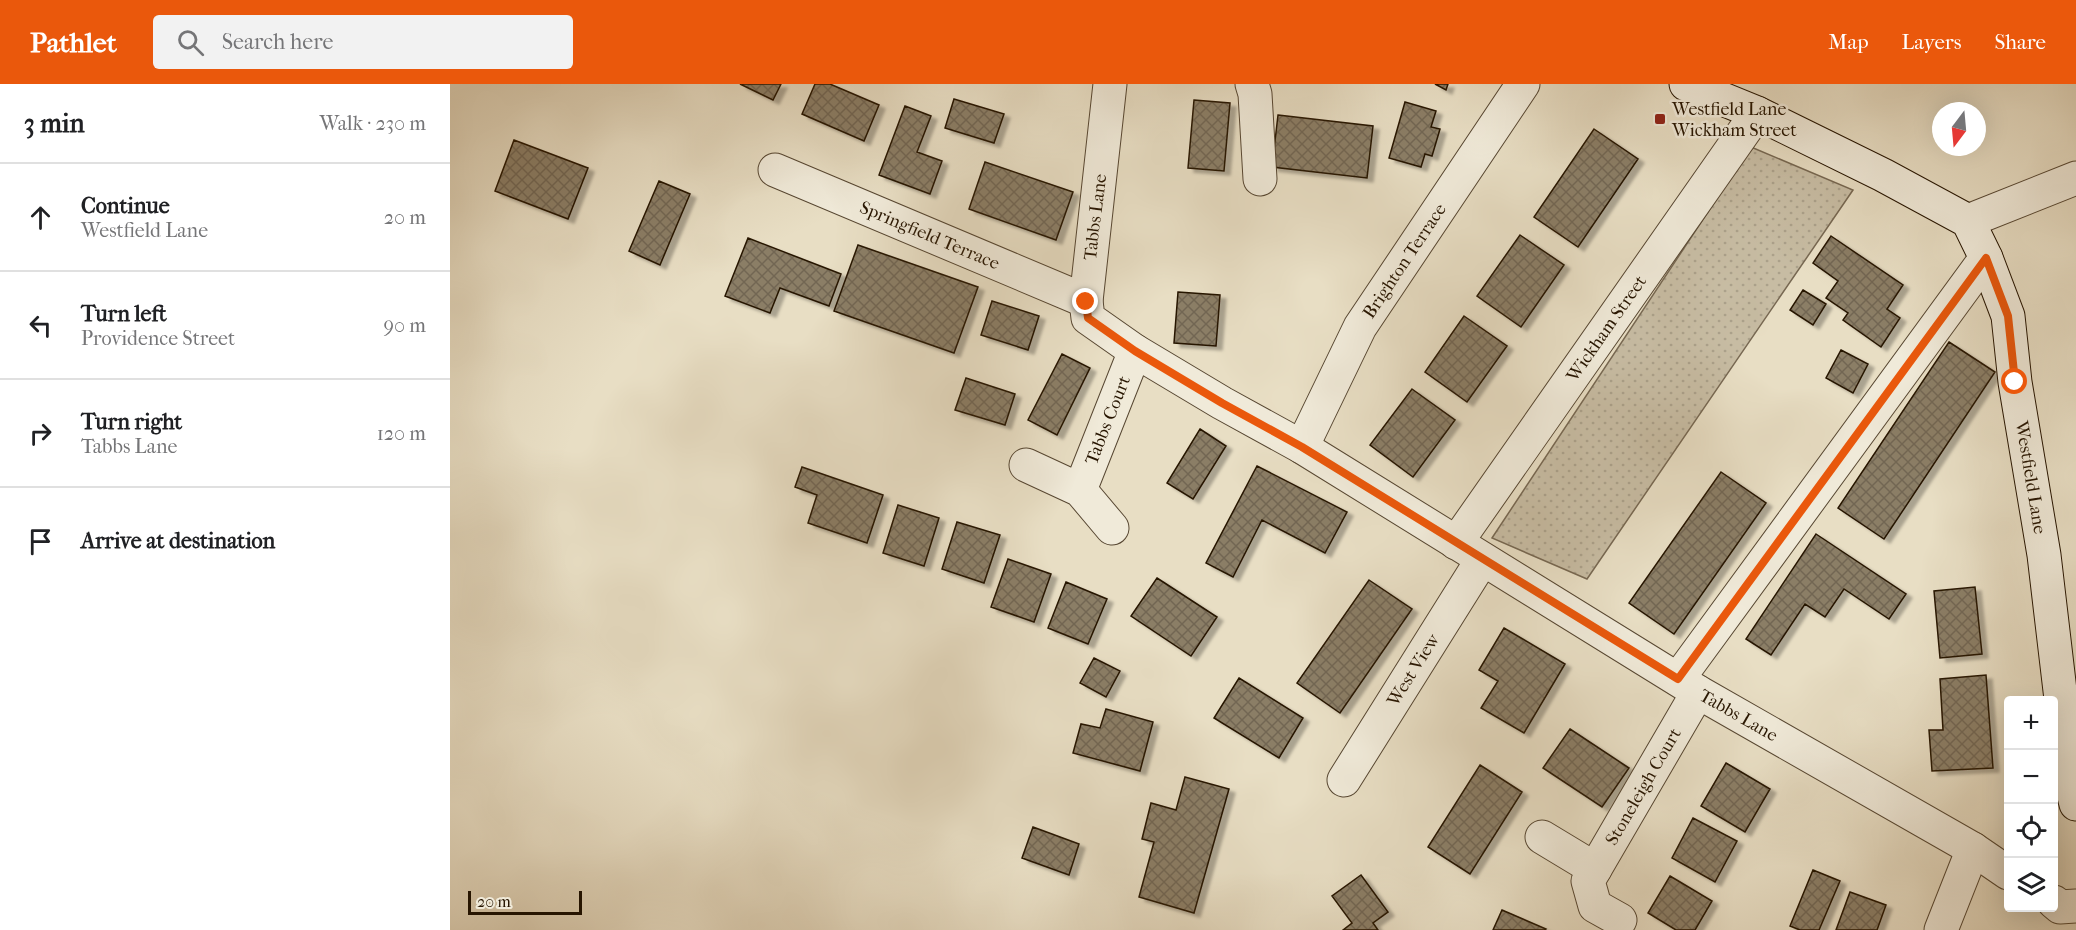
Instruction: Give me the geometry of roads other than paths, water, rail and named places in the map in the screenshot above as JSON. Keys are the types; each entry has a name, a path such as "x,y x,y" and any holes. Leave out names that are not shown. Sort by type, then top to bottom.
{"street":[{"name":"Tabbs Lane","path":"1110,84 1086,302 1088,318 1135,351 1302,447 1688,685 1973,849 2004,870"},
{"path":"1252,84 1255,94 1260,179"},
{"name":"Brighton Terrace","path":"1302,447 1360,327 1523,84"},
{"path":"1686,84 1757,113 1883,175 1968,221 2076,178"},
{"name":"Wickham Street","path":"1469,551 1757,113"},
{"name":"Springfield Terrace","path":"775,170 1086,302"},
{"name":"Westfield Lane","path":"1968,221 1986,258 2008,316 2015,382 2044,555 2071,784 2076,804"},
{"name":"Stoneleigh Court","path":"1591,875 1688,685 1986,258"},
{"name":"Tabbs Court","path":"1080,490 1135,351"},
{"path":"1026,465 1080,490 1112,528"},
{"name":"West View","path":"1344,780 1469,551"},
{"path":"1542,837 1591,875 1595,906 1620,920"},
{"path":"1941,930 1973,849"},
{"path":"2058,905 2076,906"}],"place":[{"name":"Westfield Lane Wickham Street","path":"1660,119"}]}
